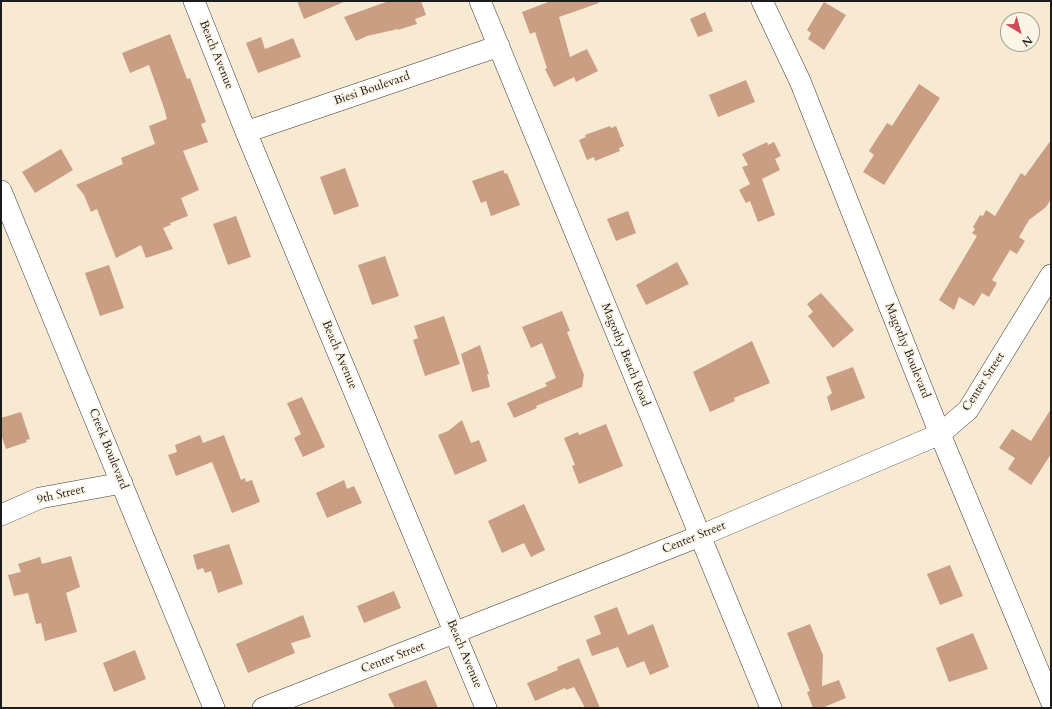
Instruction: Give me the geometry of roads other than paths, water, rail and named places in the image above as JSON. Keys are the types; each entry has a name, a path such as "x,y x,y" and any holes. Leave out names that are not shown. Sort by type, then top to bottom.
{"street":[{"name":"Beach Avenue","path":"194,1 246,132 486,708"},
{"name":"Magothy Beach Road","path":"480,1 771,708"},
{"name":"Magothy Boulevard","path":"762,1 800,81 940,434 1051,701"},
{"name":"Biesi Boulevard","path":"246,132 499,46"},
{"name":"Creek Boulevard","path":"1,191 214,708"},
{"name":"Center Street","path":"263,708 455,634 700,536 940,434 968,410 1051,275"},
{"name":"9th Street","path":"1,515 40,498 122,483"}]}
